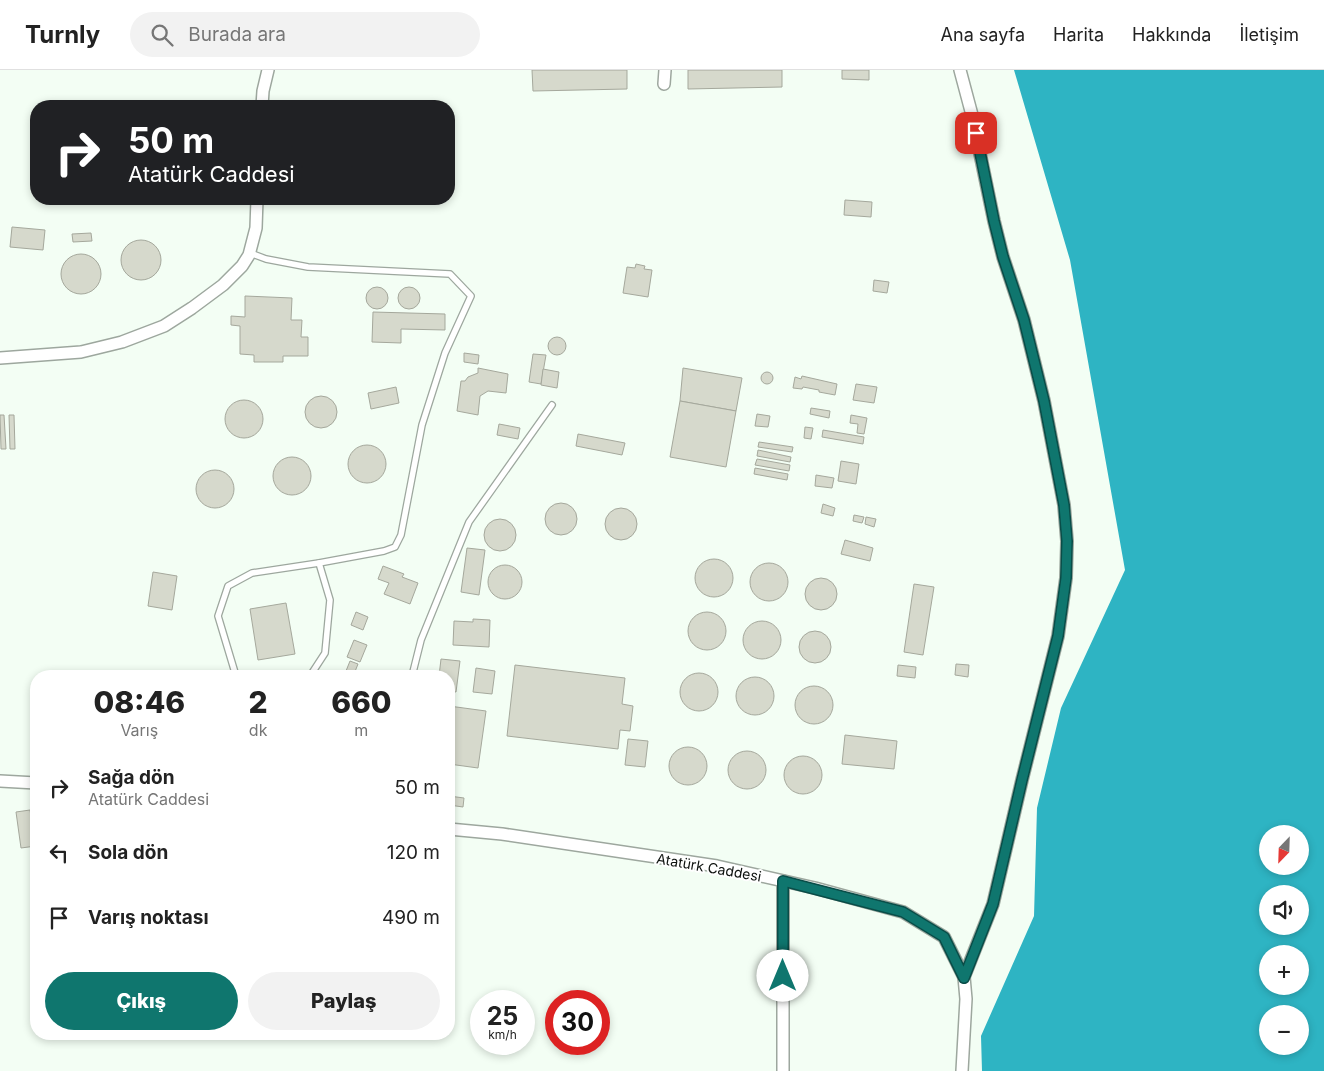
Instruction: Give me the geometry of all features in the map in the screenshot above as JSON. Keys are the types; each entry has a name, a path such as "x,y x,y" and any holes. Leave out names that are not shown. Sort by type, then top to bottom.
{"street":[{"path":"262,100 268,70"},
{"path":"664,84 665,70"},
{"path":"960,70 972,115 1003,257 1024,320 1044,401 1064,505 1067,541 1066,578 1058,636 993,904 964,978 966,1000 962,1071"},
{"path":"0,358 81,352 122,342 164,326 223,285 242,266 250,253 256,228 257,205"},
{"path":"0,781 30,784"},
{"name":"Atatürk Caddesi","path":"455,830 502,834 716,866 903,912 944,937 964,978"},
{"path":"783,881 783,1071"}],"lane":[{"path":"234,670 218,616 228,586 252,573 319,563 384,551 395,547 401,535 422,425 445,353 471,296 450,274 308,267 266,259 250,253"},
{"path":"414,670 421,640 469,522 552,405"},
{"path":"314,670 325,653 330,600 319,563"}],"water":[{"path":"1014,70 1324,70 1324,1071 982,1071 981,1036 1034,916 1037,808 1061,708 1125,570 1070,260"}],"building":[{"path":"532,70 627,70 627,89 533,91"},
{"path":"688,70 782,70 782,87 688,89"},
{"path":"842,70 869,70 869,80 842,79"},
{"path":"845,200 872,202 871,217 844,215"},
{"path":"12,227 45,230 43,250 10,247"},
{"path":"91,233 92,241 73,242 72,234"},
{"path":"141,240 155,246 161,260 155,274 141,280 127,274 121,260 127,246"},
{"path":"81,254 95,260 101,274 95,288 81,294 67,288 61,274 67,260"},
{"path":"636,264 645,266 644,269 652,270 648,297 623,293 627,267 635,268"},
{"path":"874,280 889,282 887,293 873,291"},
{"path":"373,287 381,287 388,294 388,302 381,309 373,309 366,302 366,294"},
{"path":"405,287 413,287 420,294 420,302 413,309 405,309 398,302 398,294"},
{"path":"245,296 292,298 291,320 302,320 301,337 308,337 308,356 283,356 283,362 254,362 254,355 240,354 240,326 231,325 231,316 245,317"},
{"path":"373,312 445,314 445,330 401,329 401,343 372,342"},
{"path":"553,337 561,337 566,342 564,353 553,355 548,350 548,342"},
{"path":"464,353 479,355 478,364 464,362"},
{"path":"533,354 546,355 541,384 529,382"},
{"path":"478,368 508,374 506,393 488,391 480,396 478,415 457,411 461,381 465,381 468,377 478,373"},
{"path":"683,368 742,378 736,411 680,401"},
{"path":"543,369 559,372 557,388 541,385"},
{"path":"765,372 769,372 773,378 769,384 765,384 761,380 761,376"},
{"path":"802,376 837,384 835,395 803,387 802,389 793,388 795,377 801,379"},
{"path":"856,384 877,387 874,403 853,400"},
{"path":"396,387 399,403 371,409 368,393"},
{"path":"321,396 327,397 332,401 336,406 336,418 332,423 327,427 321,428 315,427 310,423 306,418 305,412 306,406 310,401 315,397"},
{"path":"244,400 258,405 263,419 258,433 244,438 230,433 225,419 230,405"},
{"path":"680,401 736,411 726,467 670,457"},
{"path":"811,408 830,411 829,418 810,414"},
{"path":"757,414 770,416 768,427 755,426"},
{"path":"0,415 4,415 6,449 1,449"},
{"path":"9,415 14,415 15,449 10,449"},
{"path":"851,415 867,418 864,434 857,433 858,424 850,423"},
{"path":"499,424 520,428 518,439 497,435"},
{"path":"805,427 813,428 811,439 804,438"},
{"path":"823,430 864,437 863,444 822,437"},
{"path":"578,434 625,443 622,455 576,446"},
{"path":"759,442 793,447 792,452 758,447"},
{"path":"367,445 381,450 386,464 381,478 367,483 353,478 348,464 353,450"},
{"path":"758,450 791,457 790,462 757,456"},
{"path":"292,457 306,462 311,476 306,490 292,495 278,490 273,476 278,462"},
{"path":"757,459 790,465 789,471 755,465"},
{"path":"841,461 859,464 856,484 838,481"},
{"path":"755,468 788,474 787,480 754,474"},
{"path":"215,470 229,475 234,489 229,503 215,508 201,503 196,489 201,475"},
{"path":"816,475 834,478 832,488 815,486"},
{"path":"561,503 567,504 572,508 576,513 576,525 572,530 567,534 561,535 555,534 550,530 546,525 545,519 546,513 550,508 555,504"},
{"path":"823,504 835,508 833,516 821,513"},
{"path":"621,508 627,509 632,513 636,518 636,530 632,535 627,539 621,540 615,539 610,535 606,530 605,524 606,518 610,513 615,509"},
{"path":"854,515 864,517 862,523 853,521"},
{"path":"866,517 876,519 874,527 865,524"},
{"path":"500,519 506,520 511,524 515,529 515,541 511,546 506,550 500,551 494,550 489,546 485,541 484,535 485,529 489,524 494,520"},
{"path":"845,540 873,548 870,561 841,554"},
{"path":"467,548 485,550 479,595 461,592"},
{"path":"714,559 728,564 733,578 728,592 714,597 700,592 695,578 700,564"},
{"path":"769,563 783,568 788,582 783,596 769,601 755,596 750,582 755,568"},
{"path":"505,565 517,570 522,582 517,594 505,599 493,594 488,582 493,570"},
{"path":"383,566 404,574 402,577 418,583 410,604 384,594 389,583 378,579"},
{"path":"153,572 177,576 172,610 148,606"},
{"path":"821,578 827,579 832,583 836,588 836,600 832,605 827,609 821,610 815,609 810,605 806,600 805,594 806,588 810,583 815,579"},
{"path":"914,584 934,587 923,655 904,652"},
{"path":"286,603 295,654 258,660 250,609"},
{"path":"356,612 368,617 363,630 351,625"},
{"path":"707,612 721,617 726,631 721,645 707,650 693,645 688,631 693,617"},
{"path":"473,619 490,620 489,647 453,645 454,621 473,622"},
{"path":"762,621 776,626 781,640 776,654 762,659 748,654 743,640 748,626"},
{"path":"815,631 827,635 831,647 827,659 815,663 803,659 799,647 803,635"},
{"path":"354,640 367,645 360,662 347,657"},
{"path":"441,659 460,661 456,692 455,670 440,670"},
{"path":"350,661 358,664 356,670 346,670"},
{"path":"956,664 969,665 968,677 955,675"},
{"path":"515,665 625,678 622,704 633,706 630,731 620,730 618,749 507,736"},
{"path":"898,665 916,667 915,678 897,676"},
{"path":"476,668 495,671 492,694 473,692"},
{"path":"699,673 713,678 718,692 713,706 699,711 685,706 680,692 685,678"},
{"path":"755,677 769,682 774,696 769,710 755,715 741,710 736,696 741,682"},
{"path":"814,686 828,691 833,705 828,719 814,724 800,719 795,705 800,691"},
{"path":"455,707 486,711 478,768 455,765"},
{"path":"845,735 897,741 894,769 842,764"},
{"path":"628,739 648,741 645,767 625,765"},
{"path":"688,747 702,752 707,766 702,780 688,785 674,780 669,766 674,752"},
{"path":"747,751 761,756 766,770 761,784 747,789 733,784 728,770 733,756"},
{"path":"803,756 817,761 822,775 817,789 803,794 789,789 784,775 789,761"},
{"path":"455,797 464,798 463,807 455,806"},
{"path":"30,810 30,847 21,848 16,812"}],"route":[{"path":"783,976 783,881 903,912 944,937 964,978 993,904 1058,636 1066,578 1067,541 1064,505 1044,401 1024,320 1003,257 976,133"}]}
